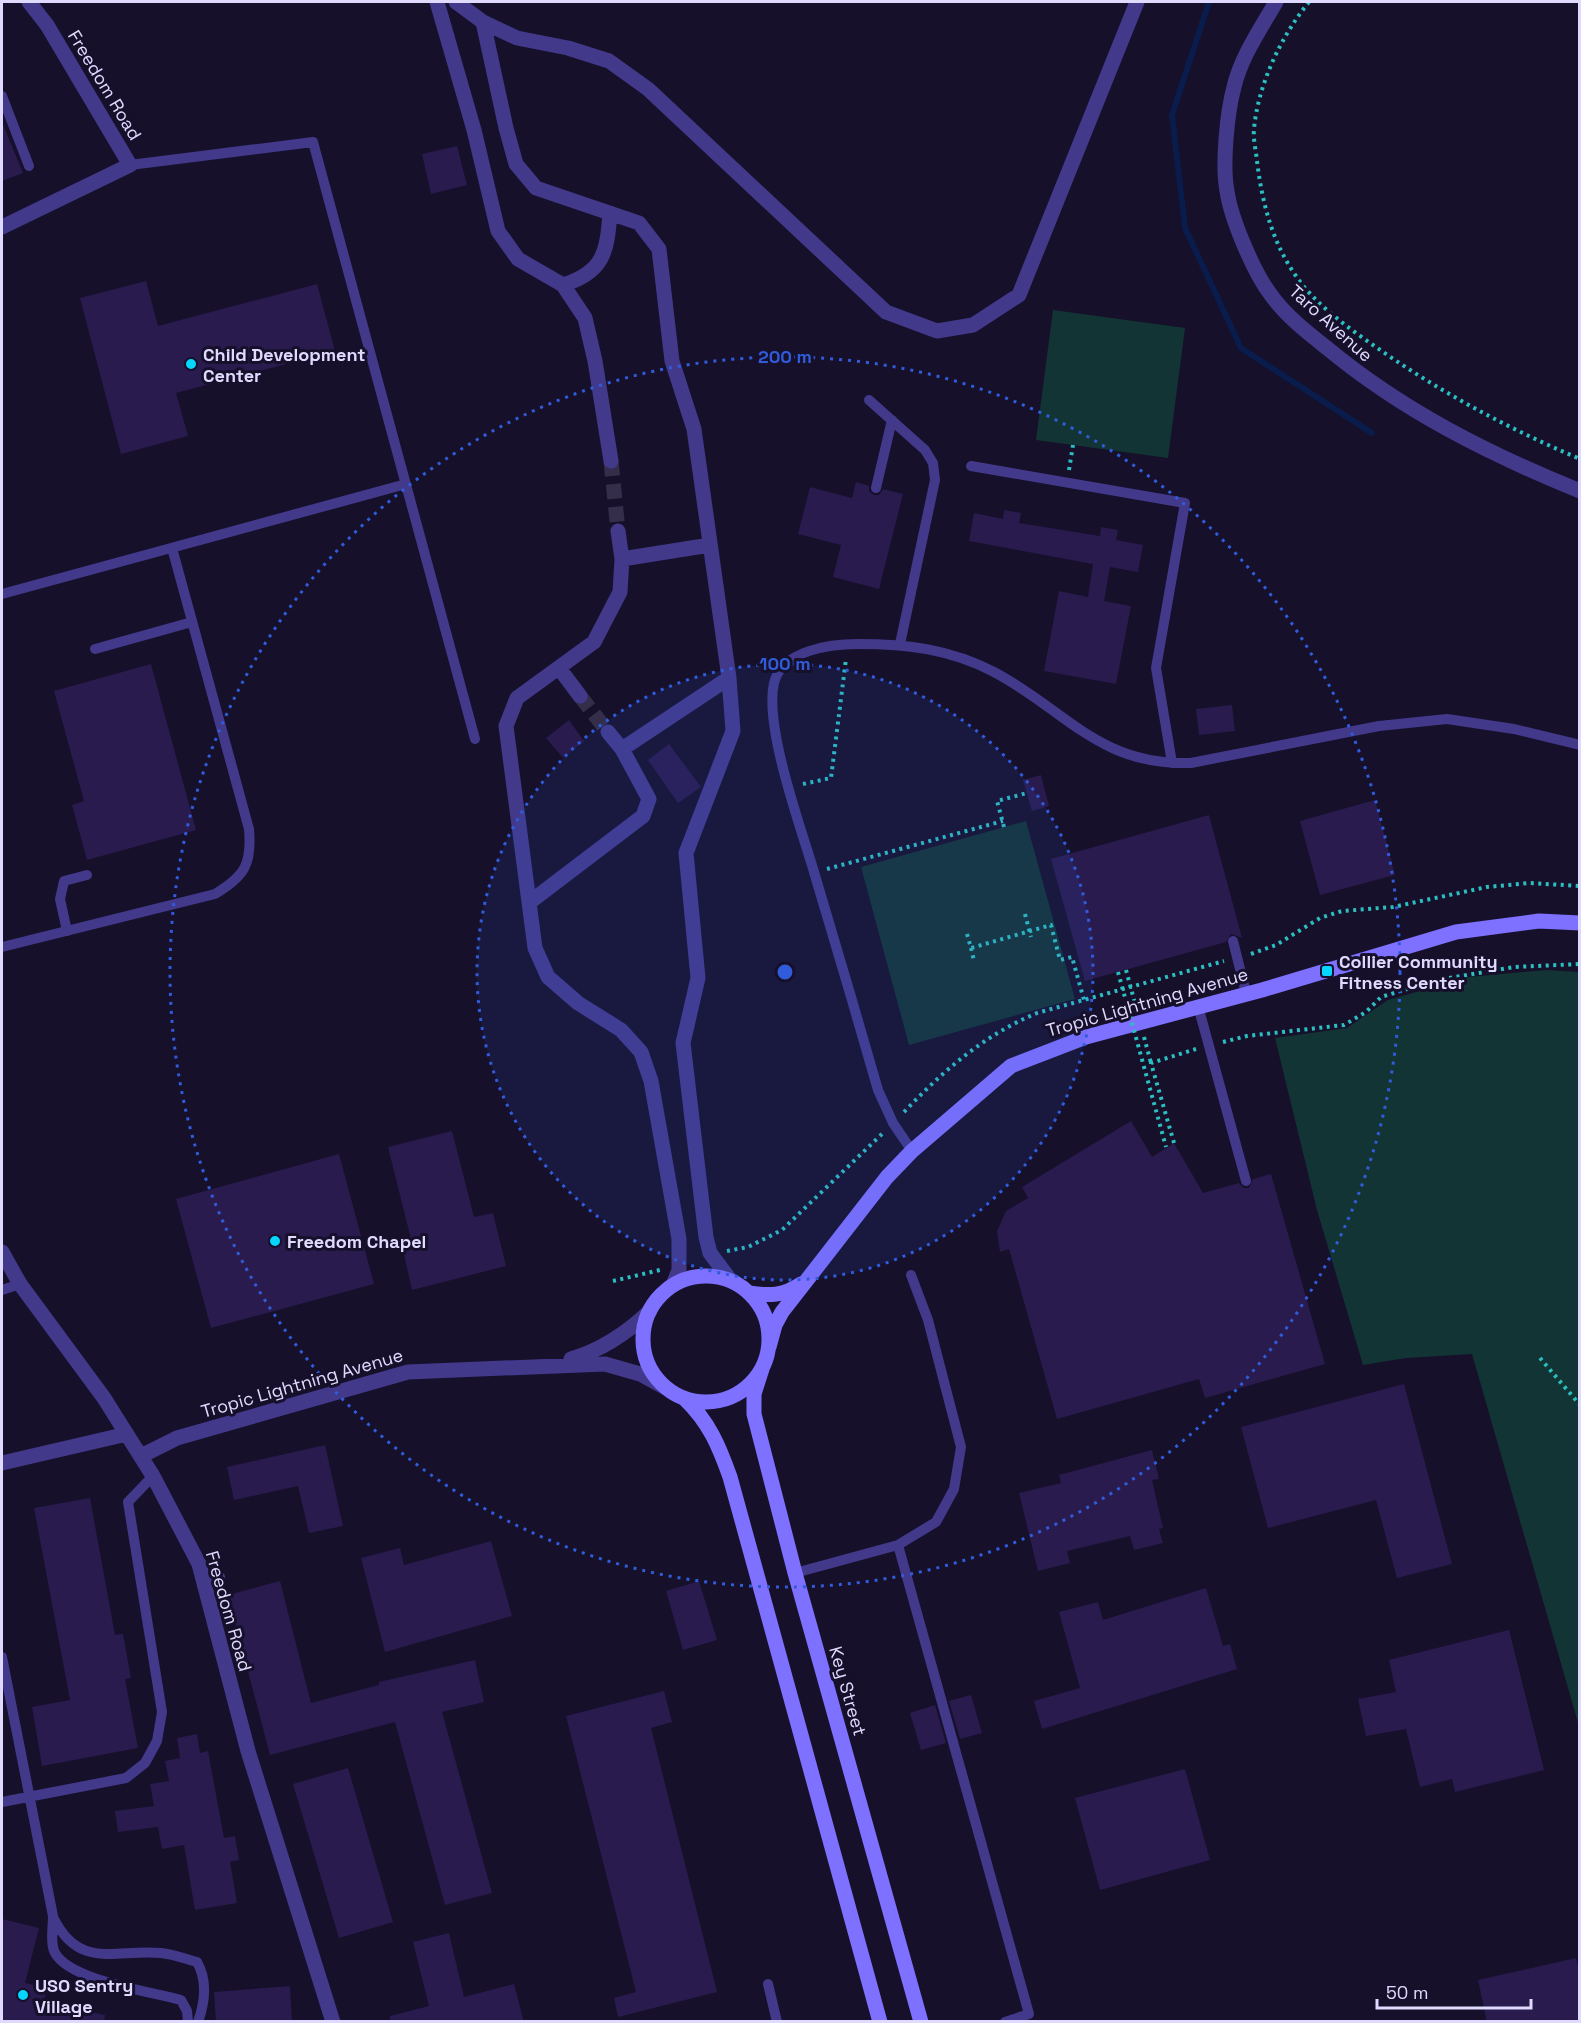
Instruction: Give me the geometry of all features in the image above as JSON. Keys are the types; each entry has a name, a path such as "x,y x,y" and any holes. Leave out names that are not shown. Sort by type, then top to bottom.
{"main road":[{"name":"Tropic Lightning Avenue","path":"769,1347 775,1325 782,1312 811,1278 887,1177 912,1151 1011,1066 1086,1037 1456,932 1539,921 1580,923"},
{"path":"684,1399 702,1403 720,1401 737,1395 751,1384 762,1369 769,1347 768,1327 762,1308 749,1293 731,1281 711,1276 691,1278 673,1285 659,1296 650,1311 643,1331 644,1351 651,1371 664,1387 684,1399 702,1416 716,1438 730,1477 880,2022"},
{"path":"749,1293 770,1296 780,1294 790,1291 811,1278"},
{"name":"Key Street","path":"762,1369 754,1394 754,1414 795,1573 921,2022"}],"street":[{"name":"Freedom Road","path":"2,226 9,218 130,165 46,25 29,2"},
{"path":"437,2 474,130 498,231 518,259 563,285 585,318 595,361 611,461"},
{"path":"456,2 483,22 517,38 568,48 609,61 648,89 886,312 937,331 973,325 1018,295 1137,2"},
{"name":"Taro Avenue","path":"1276,2 1234,86 1227,125 1227,191 1246,249 1270,295 1303,329 1367,381 1463,439 1580,491"},
{"path":"483,22 516,164 536,188 639,223 659,249 672,361 694,429 729,678 734,731 687,853 698,978 683,1043 706,1237 710,1253 731,1281"},
{"path":"563,285 580,280 594,268 607,249 610,213"},
{"path":"618,531 622,559 620,592 594,642 517,698 506,726 535,948 548,977 578,1003 621,1030 641,1052 651,1081 679,1239 679,1270 673,1285"},
{"path":"622,559 710,545"},
{"path":"559,668 580,696"},
{"path":"622,749 729,678"},
{"path":"530,902 643,816 649,799 622,749 608,732"},
{"name":"Freedom Road","path":"2,1252 20,1284 104,1398 141,1456 199,1564 248,1751 333,2022"},
{"path":"550,1364 592,1352 622,1335 650,1311"},
{"path":"550,1364 605,1364 640,1374 664,1387"},
{"name":"Tropic Lightning Avenue","path":"141,1456 177,1438 408,1372 550,1364"},
{"path":"2,1463 127,1434"}],"lane":[{"path":"2,96 29,166"},
{"path":"130,165 313,142 475,740"},
{"path":"869,400 925,450 933,463 935,480 900,644"},
{"path":"876,488 892,420"},
{"path":"970,466 1185,503 1156,668 1172,763"},
{"path":"2,594 406,484"},
{"path":"2,947 215,894 230,885 245,870 251,852 249,829 172,548"},
{"path":"95,649 192,622"},
{"path":"912,1151 893,1123 878,1090 789,787 773,718 774,682 785,666 805,652 823,646 900,644 962,658 996,673 1096,742 1139,759 1191,763 1379,726 1447,719 1514,729 1580,746"},
{"path":"67,931 60,899 64,881 87,875"},
{"path":"1233,940 1246,993"},
{"path":"1198,1006 1246,1181"},
{"path":"795,1573 898,1545 936,1522 954,1489 961,1447 928,1320 911,1275"},
{"path":"2,1290 20,1284"},
{"path":"2,1802 126,1778 145,1763 157,1741 162,1712 128,1502 153,1476"},
{"path":"898,1545 1029,2014 1005,2022"},
{"path":"202,1581 220,1578"},
{"path":"2,1657 53,1916 54,1951 65,1966 92,1977 181,2000 187,2011 188,2022"},
{"path":"53,1916 63,1935 80,1951 115,1954 162,1953 197,1962 202,1972 205,2002 198,2022"},
{"path":"768,1984 777,2022"}],"path":[{"path":"1310,2 1286,35 1273,61 1254,130 1260,190 1272,233 1296,277 1339,321 1388,356 1475,411 1580,459"},
{"path":"1067,483 1073,445"},
{"path":"789,787 831,778 848,644"},
{"path":"1004,827 997,801 1027,793"},
{"path":"814,873 1003,821"},
{"path":"1025,914 1031,937"},
{"path":"971,948 1051,926 1060,960 1078,955"},
{"path":"967,934 974,960"},
{"path":"1072,957 1084,1000"},
{"path":"1174,1143 1151,1063 1247,1036 1344,1026 1366,1012 1381,997 1437,980 1514,967 1580,964"},
{"path":"1118,972 1166,1148"},
{"path":"1540,1358 1580,1406"}],"green space":[{"path":"1053,310 1185,328 1168,458 1036,440"},
{"path":"1026,821 1075,999 909,1045 861,867"},
{"path":"1546,970 1580,972 1579,1726 1472,1354 1406,1358 1363,1365 1317,1210 1275,1038 1347,1028 1388,1000 1469,977"}],"building":[{"path":"2,122 23,173 2,181"},
{"path":"457,146 467,185 431,194 422,154"},
{"name":"Child Development Center","path":"146,281 158,326 317,284 335,351 176,393 188,436 121,454 80,298"},
{"path":"856,482 869,486 869,491 874,495 879,495 883,489 903,494 879,589 833,577 841,545 798,534 810,487 852,498"},
{"path":"1004,510 1021,513 1019,523 1100,536 1101,527 1118,530 1116,540 1143,545 1138,572 1110,567 1104,601 1131,606 1116,684 1044,671 1059,591 1088,597 1093,564 969,541 974,513 1003,519"},
{"path":"151,664 196,830 87,860 72,805 84,801 54,691"},
{"path":"1232,705 1235,731 1199,735 1196,709"},
{"path":"569,720 584,741 563,758 546,738"},
{"path":"669,744 701,787 678,803 648,760"},
{"path":"1041,775 1049,806 1032,811 1023,780"},
{"path":"1375,800 1395,875 1320,895 1300,821"},
{"path":"1209,815 1242,938 1231,934 1226,942 1085,981 1051,859"},
{"path":"1131,1121 1152,1157 1174,1143 1203,1193 1239,1183 1244,1188 1249,1188 1253,1179 1271,1174 1325,1364 1205,1398 1199,1379 1057,1419 1009,1249 1000,1252 997,1231 1006,1211 1028,1198 1022,1187"},
{"path":"452,1131 474,1217 493,1213 506,1266 412,1290 401,1241 411,1239 388,1147"},
{"name":"Freedom Chapel","path":"339,1154 374,1284 211,1328 176,1199"},
{"path":"1404,1384 1452,1564 1397,1578 1376,1500 1268,1528 1241,1427"},
{"path":"325,1445 343,1526 309,1533 298,1486 234,1500 227,1467"},
{"path":"1152,1450 1159,1479 1152,1480 1163,1528 1159,1529 1163,1543 1134,1550 1130,1536 1067,1551 1070,1563 1038,1571 1019,1493 1061,1483 1059,1475"},
{"path":"90,1498 115,1635 123,1634 131,1678 125,1679 138,1748 42,1766 32,1707 70,1700 34,1508"},
{"path":"491,1541 512,1616 385,1652 361,1558 400,1548 404,1565"},
{"path":"280,1581 311,1703 379,1685 379,1682 475,1660 484,1702 442,1712 492,1893 445,1905 395,1722 270,1755 228,1595"},
{"path":"699,1581 717,1640 683,1650 666,1591"},
{"path":"1206,1588 1223,1646 1230,1644 1237,1669 1042,1729 1034,1701 1080,1688 1059,1612 1098,1602 1103,1620"},
{"path":"1509,1630 1544,1770 1455,1792 1452,1779 1420,1787 1406,1729 1366,1736 1358,1699 1396,1692 1389,1660"},
{"path":"664,1691 672,1722 651,1728 717,1992 618,2017 614,1998 636,1992 566,1716"},
{"path":"971,1695 982,1733 960,1739 949,1701"},
{"path":"935,1705 946,1743 921,1750 910,1713"},
{"path":"197,1734 200,1753 208,1751 224,1838 235,1836 239,1860 230,1862 237,1903 195,1910 184,1845 162,1849 158,1827 118,1832 115,1811 154,1806 150,1784 169,1781 165,1761 180,1758 177,1738"},
{"path":"348,1768 393,1922 339,1938 293,1784"},
{"path":"1185,1769 1210,1860 1100,1890 1075,1798"},
{"path":"2,1919 39,1928 25,1983 47,1988 44,2001 105,2015 104,2022 2,2022"},
{"path":"449,1933 464,1997 514,1984 524,2022 390,2022 390,2016 429,2006 413,1942"},
{"path":"1576,1958 1580,1972 1580,2022 1487,2022 1478,1980"},
{"path":"290,1986 292,2022 216,2022 214,1992"}],"waterway":[{"path":"1209,2 1172,115 1185,228 1241,348 1372,433"}],"tunnel":[{"path":"611,461 618,531"},
{"path":"580,696 608,732"}],"place":[{"name":"Child Development Center","path":"191,364"},
{"name":"Collier Community Fitness Center","path":"1327,971"},
{"name":"Freedom Chapel","path":"275,1241"},
{"name":"USO Sentry Village","path":"23,1995"}]}
